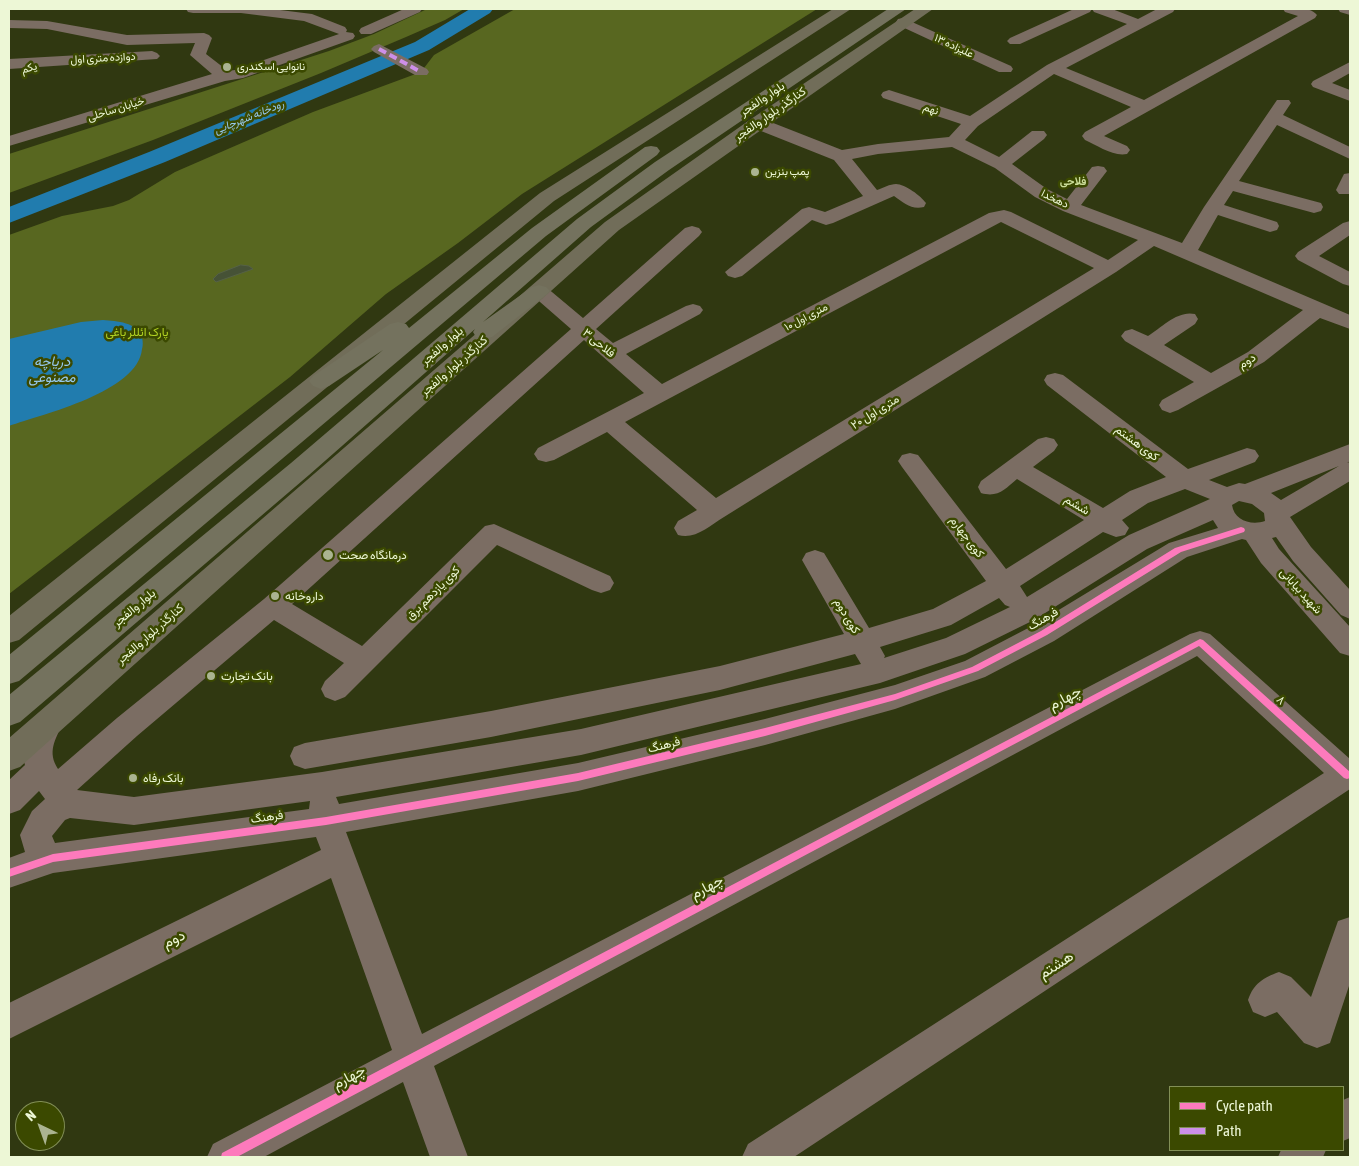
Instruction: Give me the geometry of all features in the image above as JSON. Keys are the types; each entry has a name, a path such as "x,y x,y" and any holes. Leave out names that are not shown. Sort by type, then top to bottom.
{"highway":[{"name":"بلوار والفجر","path":"9,672 539,232 640,159 870,9"},
{"name":"بلوار والفجر","path":"9,713 300,469 584,223 662,166 901,16"},
{"path":"321,382 539,232"},
{"path":"300,469 539,291"}],"main road":[{"path":"9,632 548,197 843,9"},
{"name":"کنارگذر بلوار والفجر","path":"9,757 612,226 901,16 925,9"}],"street":[{"path":"193,9 248,9 307,17 352,30"},
{"path":"300,9 322,10 352,30"},
{"name":"خیابان ساحلی","path":"9,141 224,76 238,75 403,9"},
{"name":"خیابان ساحلی","path":"352,30 414,9"},
{"path":"1015,41 1085,9"},
{"path":"1099,9 1138,24"},
{"path":"840,156 878,149 954,142 972,122 1053,68 1168,9"},
{"path":"1121,150 1091,136 1310,16 1290,9"},
{"path":"1345,9 1350,10"},
{"name":"۱۳ علیزاده","path":"901,16 1005,69"},
{"path":"9,24 47,25 127,40 204,38 198,55 224,76"},
{"path":"117,57 127,40"},
{"path":"379,49 422,72"},
{"name":"دوازده متری اول","path":"9,64 117,57 198,55"},
{"name":"یکم","path":"9,75 49,62"},
{"path":"1350,67 1319,84 1350,96"},
{"path":"1053,68 1143,106"},
{"name":"نهم","path":"889,95 972,122"},
{"path":"1187,252 1214,207 1278,110 1350,154"},
{"path":"757,122 840,156 874,198"},
{"path":"1001,164 1038,135"},
{"name":"دهخدا","path":"954,142 1001,164 1040,193 1070,207 1187,252 1350,323"},
{"path":"1070,207 1098,171"},
{"path":"1229,184 1314,207"},
{"path":"734,272 809,214 826,219 896,189 917,203"},
{"path":"1214,207 1270,226"},
{"path":"1004,216 1109,268"},
{"name":"۱۰ متری اول","path":"610,421 996,217 1004,216"},
{"path":"1348,231 1305,256 1350,280"},
{"path":"9,800 56,788 272,606 692,232"},
{"name":"۲۰ متری اول","path":"687,528 1109,268 1153,238"},
{"name":"فلاحی ۳","path":"539,291 660,394"},
{"name":"دوم","path":"1170,405 1256,357 1318,309"},
{"path":"610,353 693,310"},
{"path":"1188,319 1140,341 1211,382"},
{"name":"کوی هشتم","path":"1055,380 1184,479 1231,499"},
{"path":"546,454 610,421 715,511"},
{"path":"990,487 1046,445"},
{"name":"فرهنگ","path":"56,788 134,811 322,786 581,742 880,671 955,646 1025,612 1138,542 1231,499 1350,452"},
{"path":"305,756 491,724 711,680 862,641 941,617 1003,584 1139,497 1247,456"},
{"name":"کوی چهارم","path":"910,461 1025,612"},
{"name":"ششم","path":"1017,468 1138,542"},
{"path":"1278,517 1345,481"},
{"name":"شهید بیابانی","path":"1350,608 1302,554 1278,517 1265,501 1231,499 1226,520 1248,532 1350,645"},
{"name":"فرهنگ","path":"9,873 52,858 326,821 578,777 765,732 895,697 975,669 1044,633 1178,550 1248,532 1271,530 1278,517"},
{"name":"کوی یازدهم برق","path":"364,661 494,533 601,583"},
{"name":"کوی دوم","path":"815,560 880,671"},
{"path":"272,606 364,661 335,689"},
{"name":"۸","path":"1200,642 1349,774"},
{"name":"چهارم","path":"226,1157 1200,642"},
{"path":"48,723 36,751 56,788 54,810 43,821 36,836 38,846 42,852 52,858"},
{"name":"هشتم","path":"761,1157 1349,774"},
{"path":"322,786 326,821 449,1157"},
{"name":"دوم","path":"9,1021 339,857"},
{"path":"1265,1000 1279,989 1317,1030 1350,933"}],"green space":[{"path":"427,9 464,9 445,20 321,73 153,140 9,193 9,154 329,51 374,34"},
{"name":"پارک ائللر باغی","path":"515,9 817,9 522,194 458,243 386,294 290,377 9,594 9,235 62,216 113,206 129,200 175,172 313,112 421,72 434,55"}],"water":[{"name":"دریاچه مصنوعی","path":"103,320 126,323 136,329 143,345 137,364 124,377 107,389 87,399 9,426 9,339 81,322"}],"building":[{"path":"241,265 249,266 253,269 216,282 213,279 218,274"}],"waterway":[{"name":"رودخانه شهرچایی","path":"9,216 157,157 422,46 483,9"}],"marked path":[{"path":"379,49 421,72"}],"cycle path":[{"path":"9,873 53,858 326,821 578,777 765,732 895,697 975,669 1044,633 1178,550 1241,530"},
{"path":"226,1157 1200,642 1347,775"}],"place":[{"name":"نانوایی اسکندری","path":"227,67"},
{"name":"پمپ بنزین","path":"755,172"},
{"name":"درمانگاه صحت","path":"328,555"},
{"name":"داروخانه","path":"275,596"},
{"name":"بانک تجارت","path":"211,676"},
{"name":"بانک رفاه","path":"133,778"}],"district":[{"name":"فلاحی","path":"1073,182"}]}
